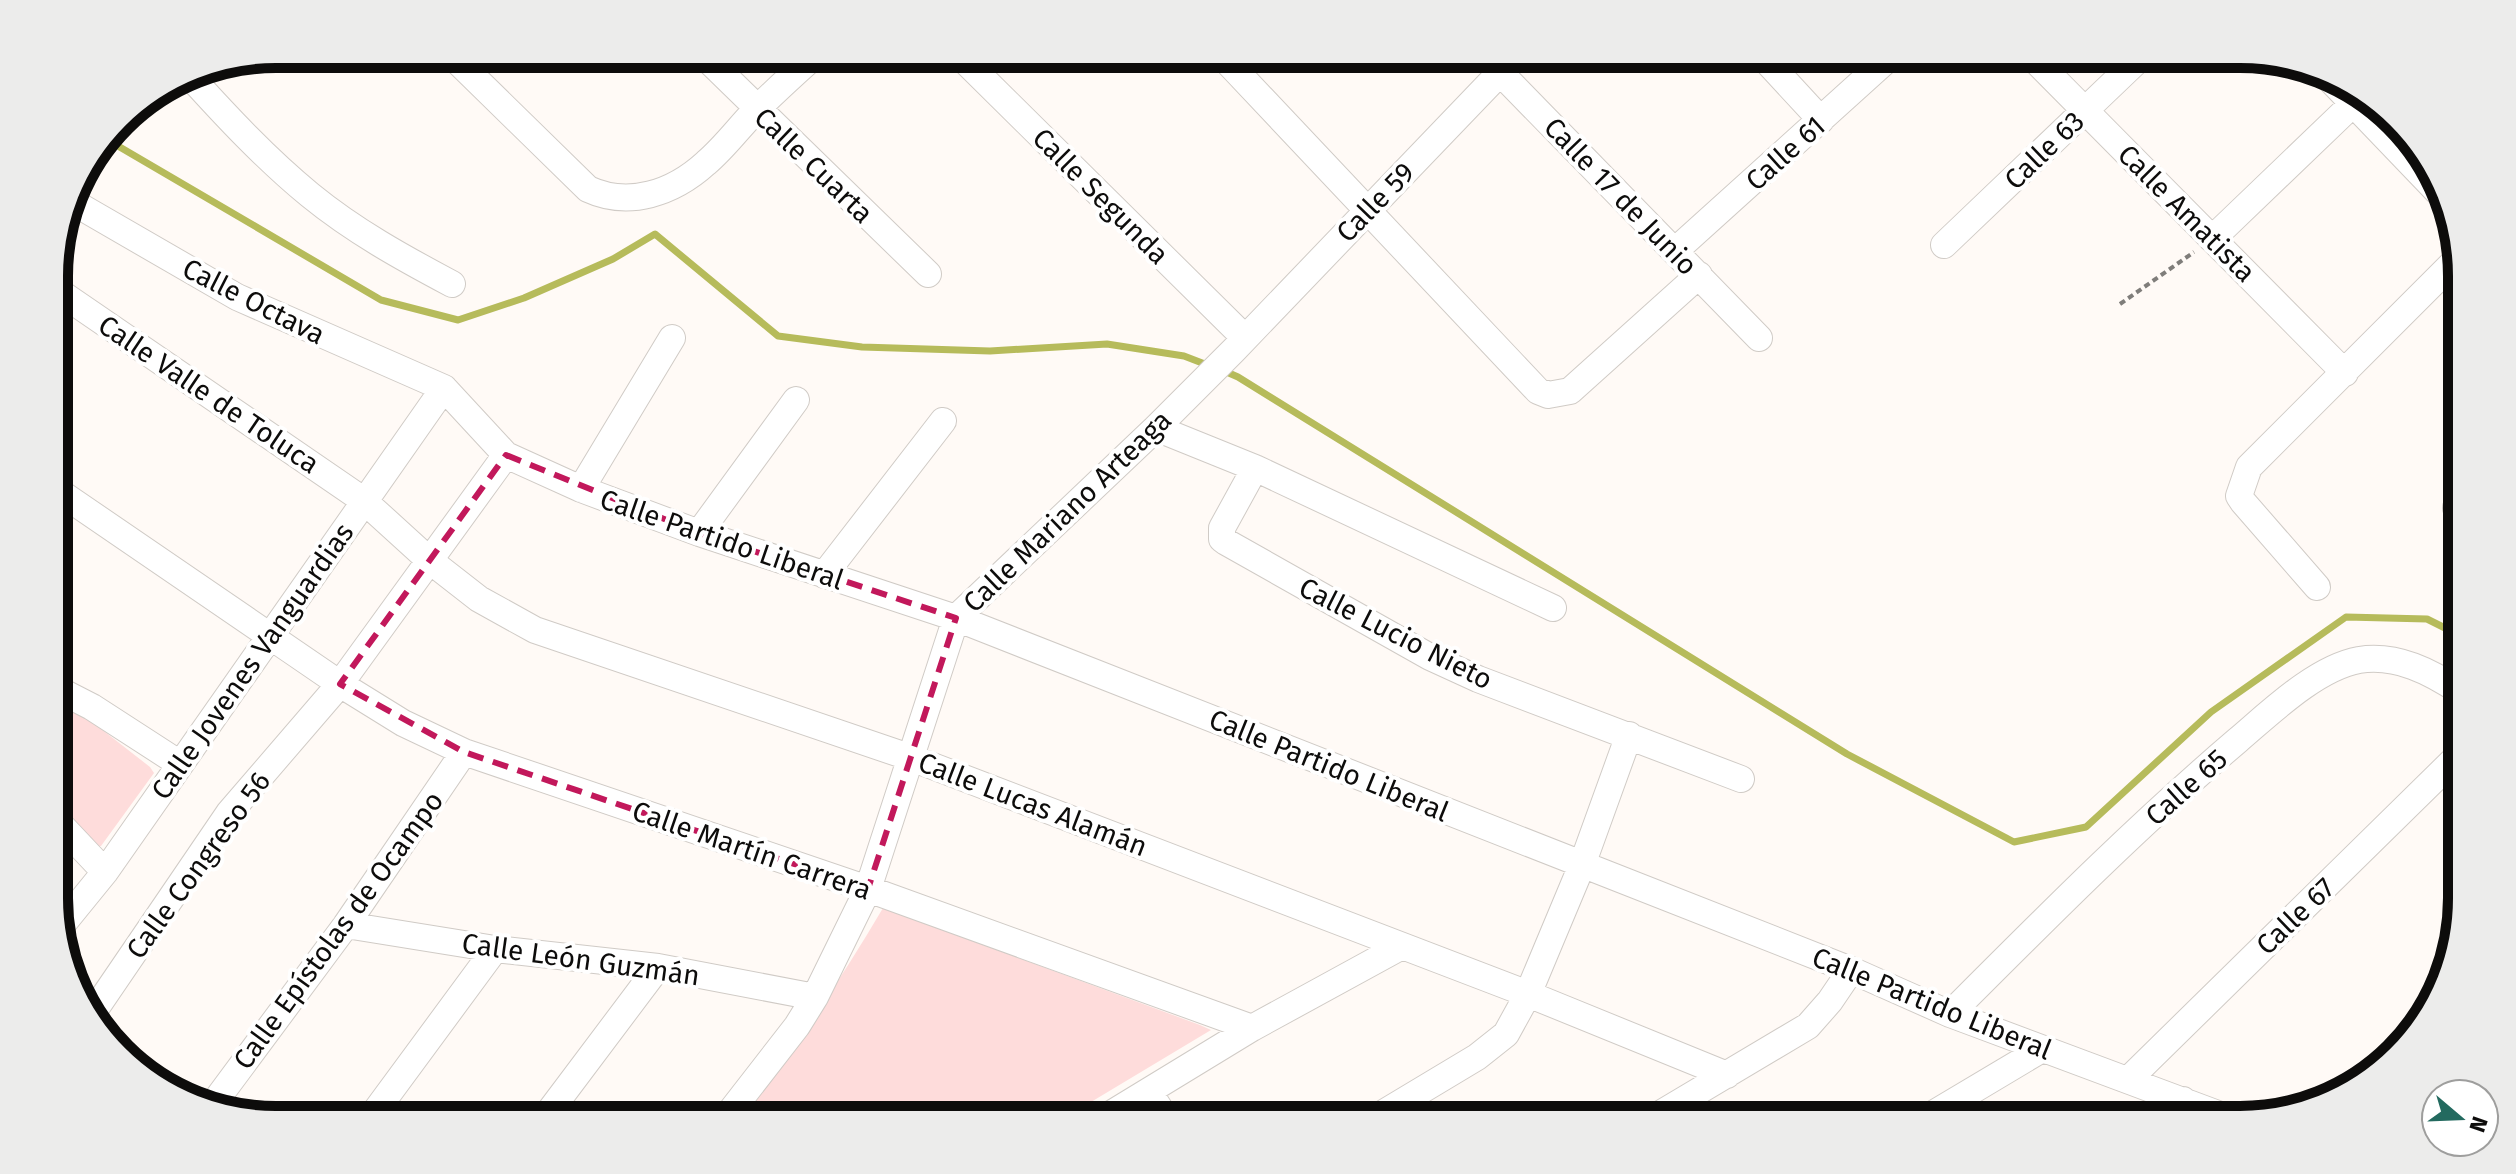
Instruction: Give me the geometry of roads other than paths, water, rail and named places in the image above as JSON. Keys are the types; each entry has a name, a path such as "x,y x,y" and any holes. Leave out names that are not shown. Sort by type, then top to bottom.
{"street":[{"path":"464,68 588,189 606,198 622,199 637,198 676,185 706,164 801,68"},
{"name":"Calle Cuarta","path":"716,68 928,274"},
{"name":"Calle Segunda","path":"972,68 1240,344"},
{"path":"1233,68 1538,391 1548,395 1570,391 1699,275"},
{"name":"Calle 59","path":"1240,344 1367,210 1493,68"},
{"name":"Calle 17 de Junio","path":"1507,68 1759,338"},
{"path":"1773,68 1821,120"},
{"name":"Calle 61","path":"1676,250 1878,68"},
{"name":"Calle Amatista","path":"2043,68 2345,373"},
{"name":"Calle 63","path":"1944,245 2130,68"},
{"path":"197,84 234,124 311,196 379,245 452,284"},
{"path":"2212,239 2354,103"},
{"path":"2366,110 2419,171"},
{"name":"Calle Octava","path":"80,206 237,297 444,388"},
{"path":"2317,587 2243,502 2240,490 2249,467 2447,269"},
{"name":"Calle Valle de Toluca","path":"68,298 363,500"},
{"path":"581,489 672,338"},
{"name":"Calle Mariano Arteaga","path":"735,1106 797,1026 815,997 868,889 956,618 1240,344"},
{"name":"Calle Partido Liberal","path":"444,388 506,455 581,489 699,533 956,618 1851,970 1950,1014 2198,1106"},
{"name":"Calle Jovenes Vanguardias","path":"69,916 105,872 444,388"},
{"path":"699,533 796,400"},
{"path":"824,575 943,421"},
{"path":"1156,428 1255,468 1553,608"},
{"name":"Calle Congreso 56","path":"98,1005 229,813 340,684 506,455"},
{"name":"Calle Lucio Nieto","path":"1255,468 1222,528 1222,539 1226,542 1478,679 1741,779"},
{"name":"Calle Martín Carrera","path":"68,498 340,684 403,723 464,752 868,889 1252,1028"},
{"name":"Calle Lucas Alamán","path":"363,500 429,560 479,599 535,630 909,757 1528,994 1727,1075"},
{"name":"Calle 65","path":"1950,1014 2094,870 2202,771 2303,687 2341,665 2384,659 2433,674 2448,684"},
{"path":"68,695 180,764"},
{"path":"1395,1106 1506,1034 1528,994 1582,865 1629,735"},
{"name":"Calle Epístolas de Ocampo","path":"218,1097 346,925 464,752"},
{"name":"Calle 67","path":"2128,1080 2448,766"},
{"path":"68,833 105,872"},
{"name":"Calle León Guzmán","path":"346,925 495,949 658,967 815,997"},
{"path":"1125,1106 1252,1028 1402,946"},
{"path":"379,1106 495,949"},
{"path":"554,1106 658,967"},
{"path":"1674,1106 1808,1026 1851,970"},
{"path":"1946,1106 2042,1049"},
{"path":"1149,1092 1158,1106"},
{"path":"2174,1106 2183,1100"}],"waterway":[{"path":"115,144 381,300 458,320 524,298 613,259 655,234 778,336 862,347 990,351 1107,344 1184,356 1210,366"},
{"path":"1222,370 1238,377 1847,754 2014,842 2086,827 2211,712 2346,617 2427,619 2448,630"}]}
